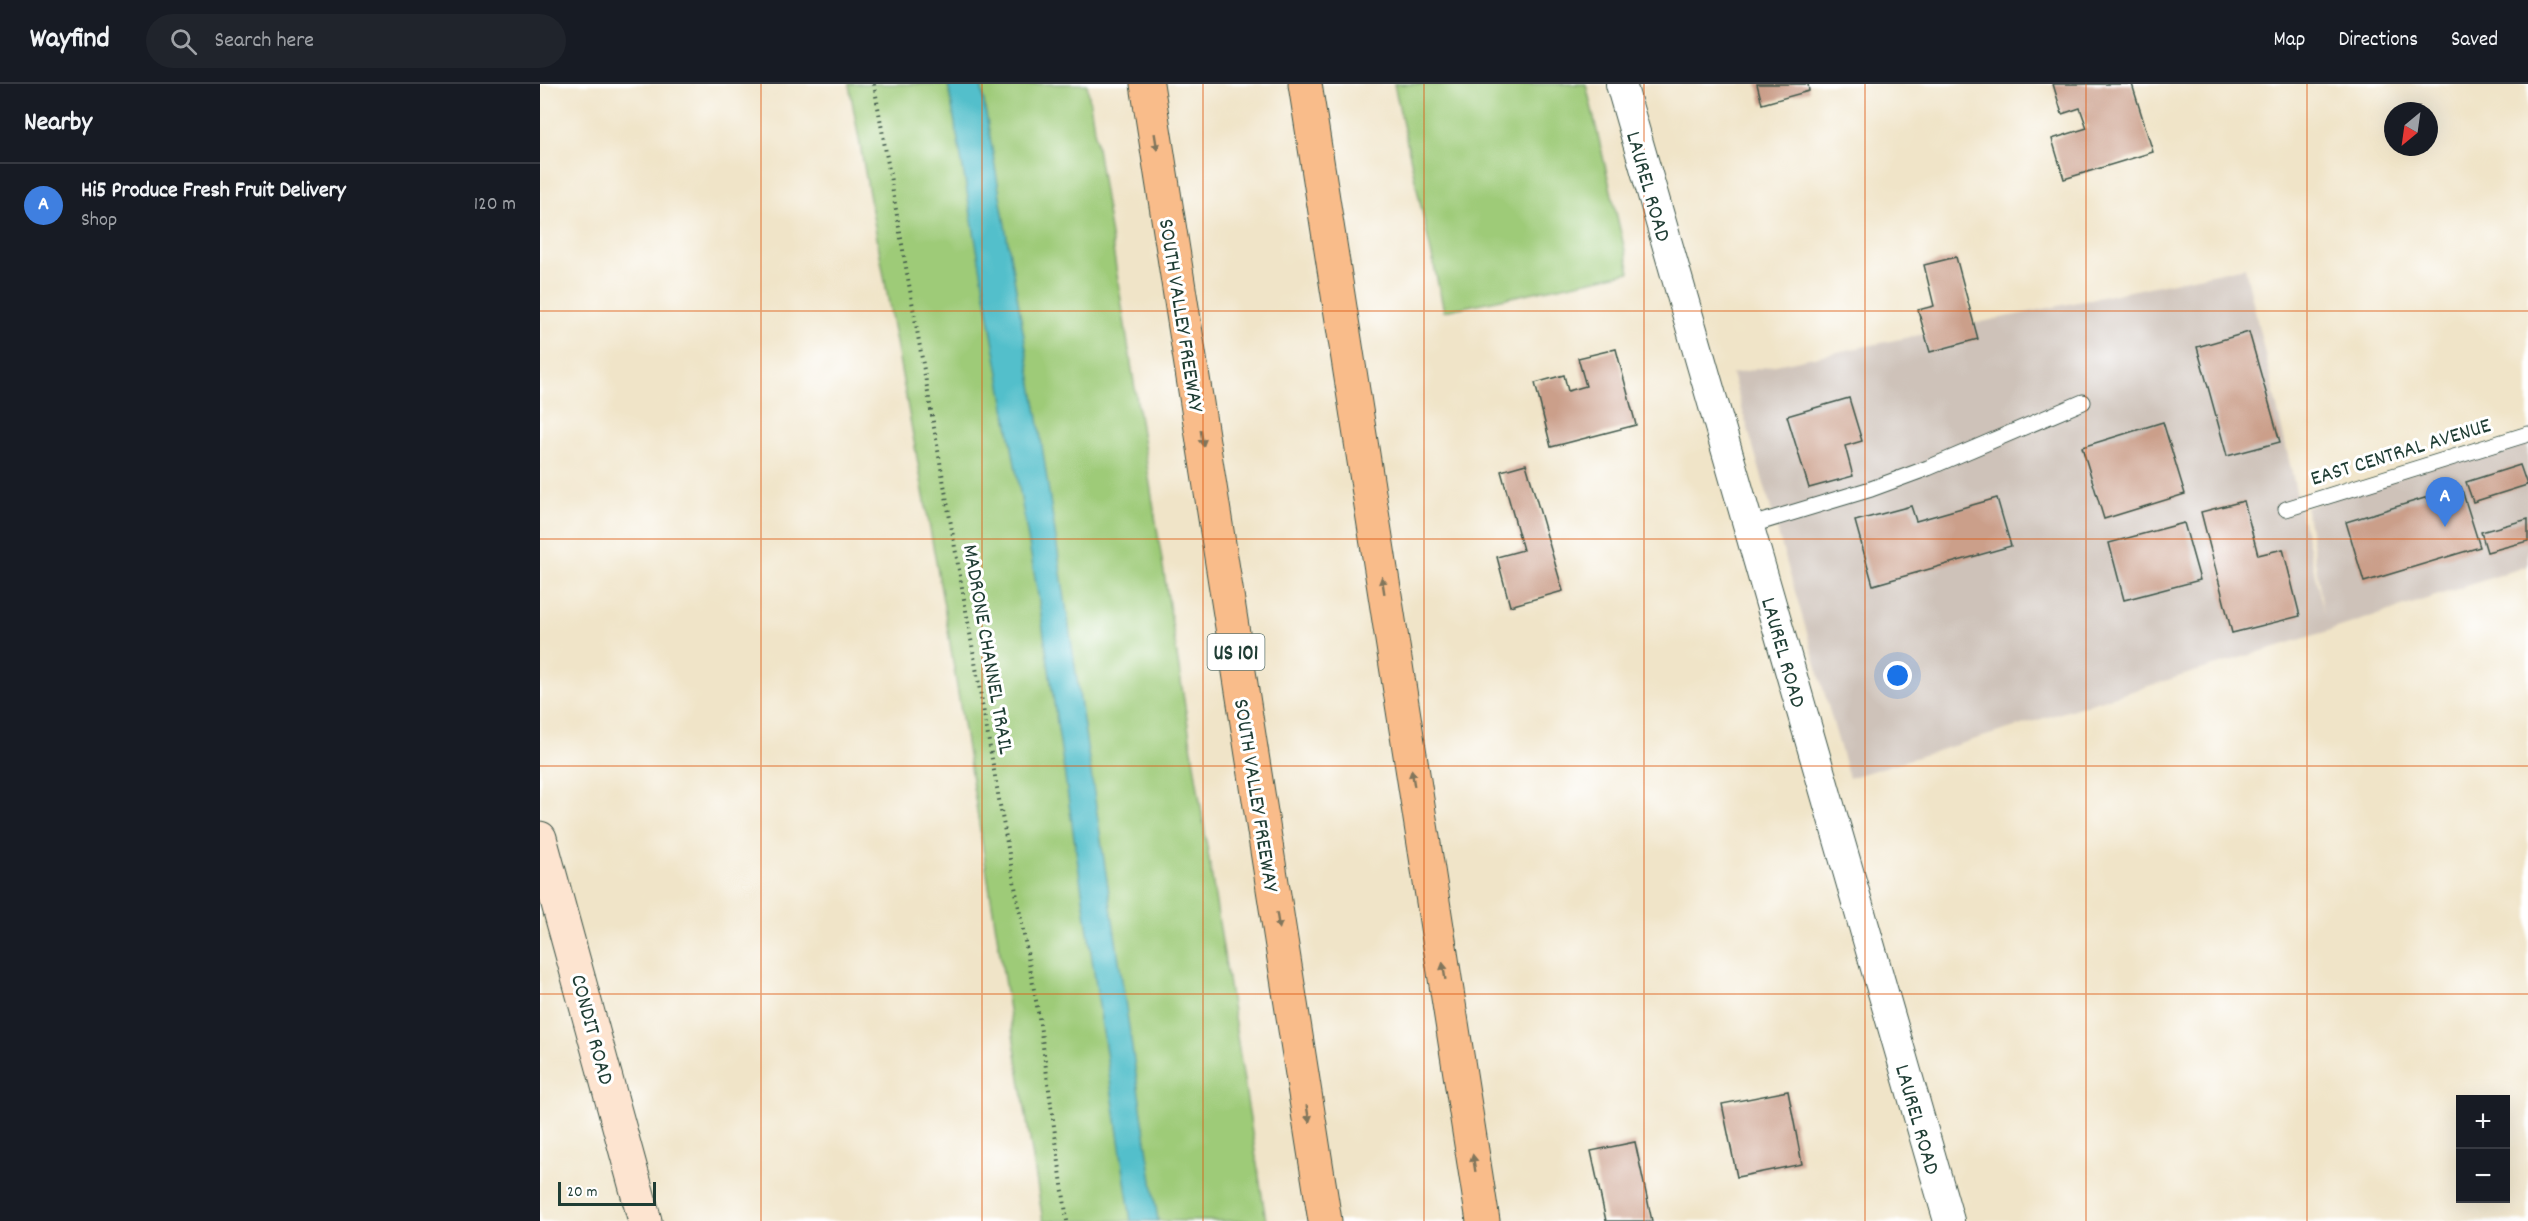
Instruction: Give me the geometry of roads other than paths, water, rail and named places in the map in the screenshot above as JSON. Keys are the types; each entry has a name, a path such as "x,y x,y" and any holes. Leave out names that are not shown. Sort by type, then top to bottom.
{"highway":[{"name":"SOUTH VALLEY FREEWAY","path":"1147,84 1325,1221"},
{"path":"1305,84 1483,1221"}],"street":[{"name":"LAUREL ROAD","path":"1621,84 1949,1221"},
{"name":"CONDIT ROAD","path":"540,838 645,1221"}],"lane":[{"path":"1748,526 1871,489 1928,468 2084,402"},
{"name":"EAST CENTRAL AVENUE","path":"2286,509 2528,434"}],"water":[{"path":"948,84 981,84 1038,419 1158,1221 1131,1221 1038,595"}],"place":[{"name":"Hi5 Produce Fresh Fruit Delivery","path":"2445,527"}]}
